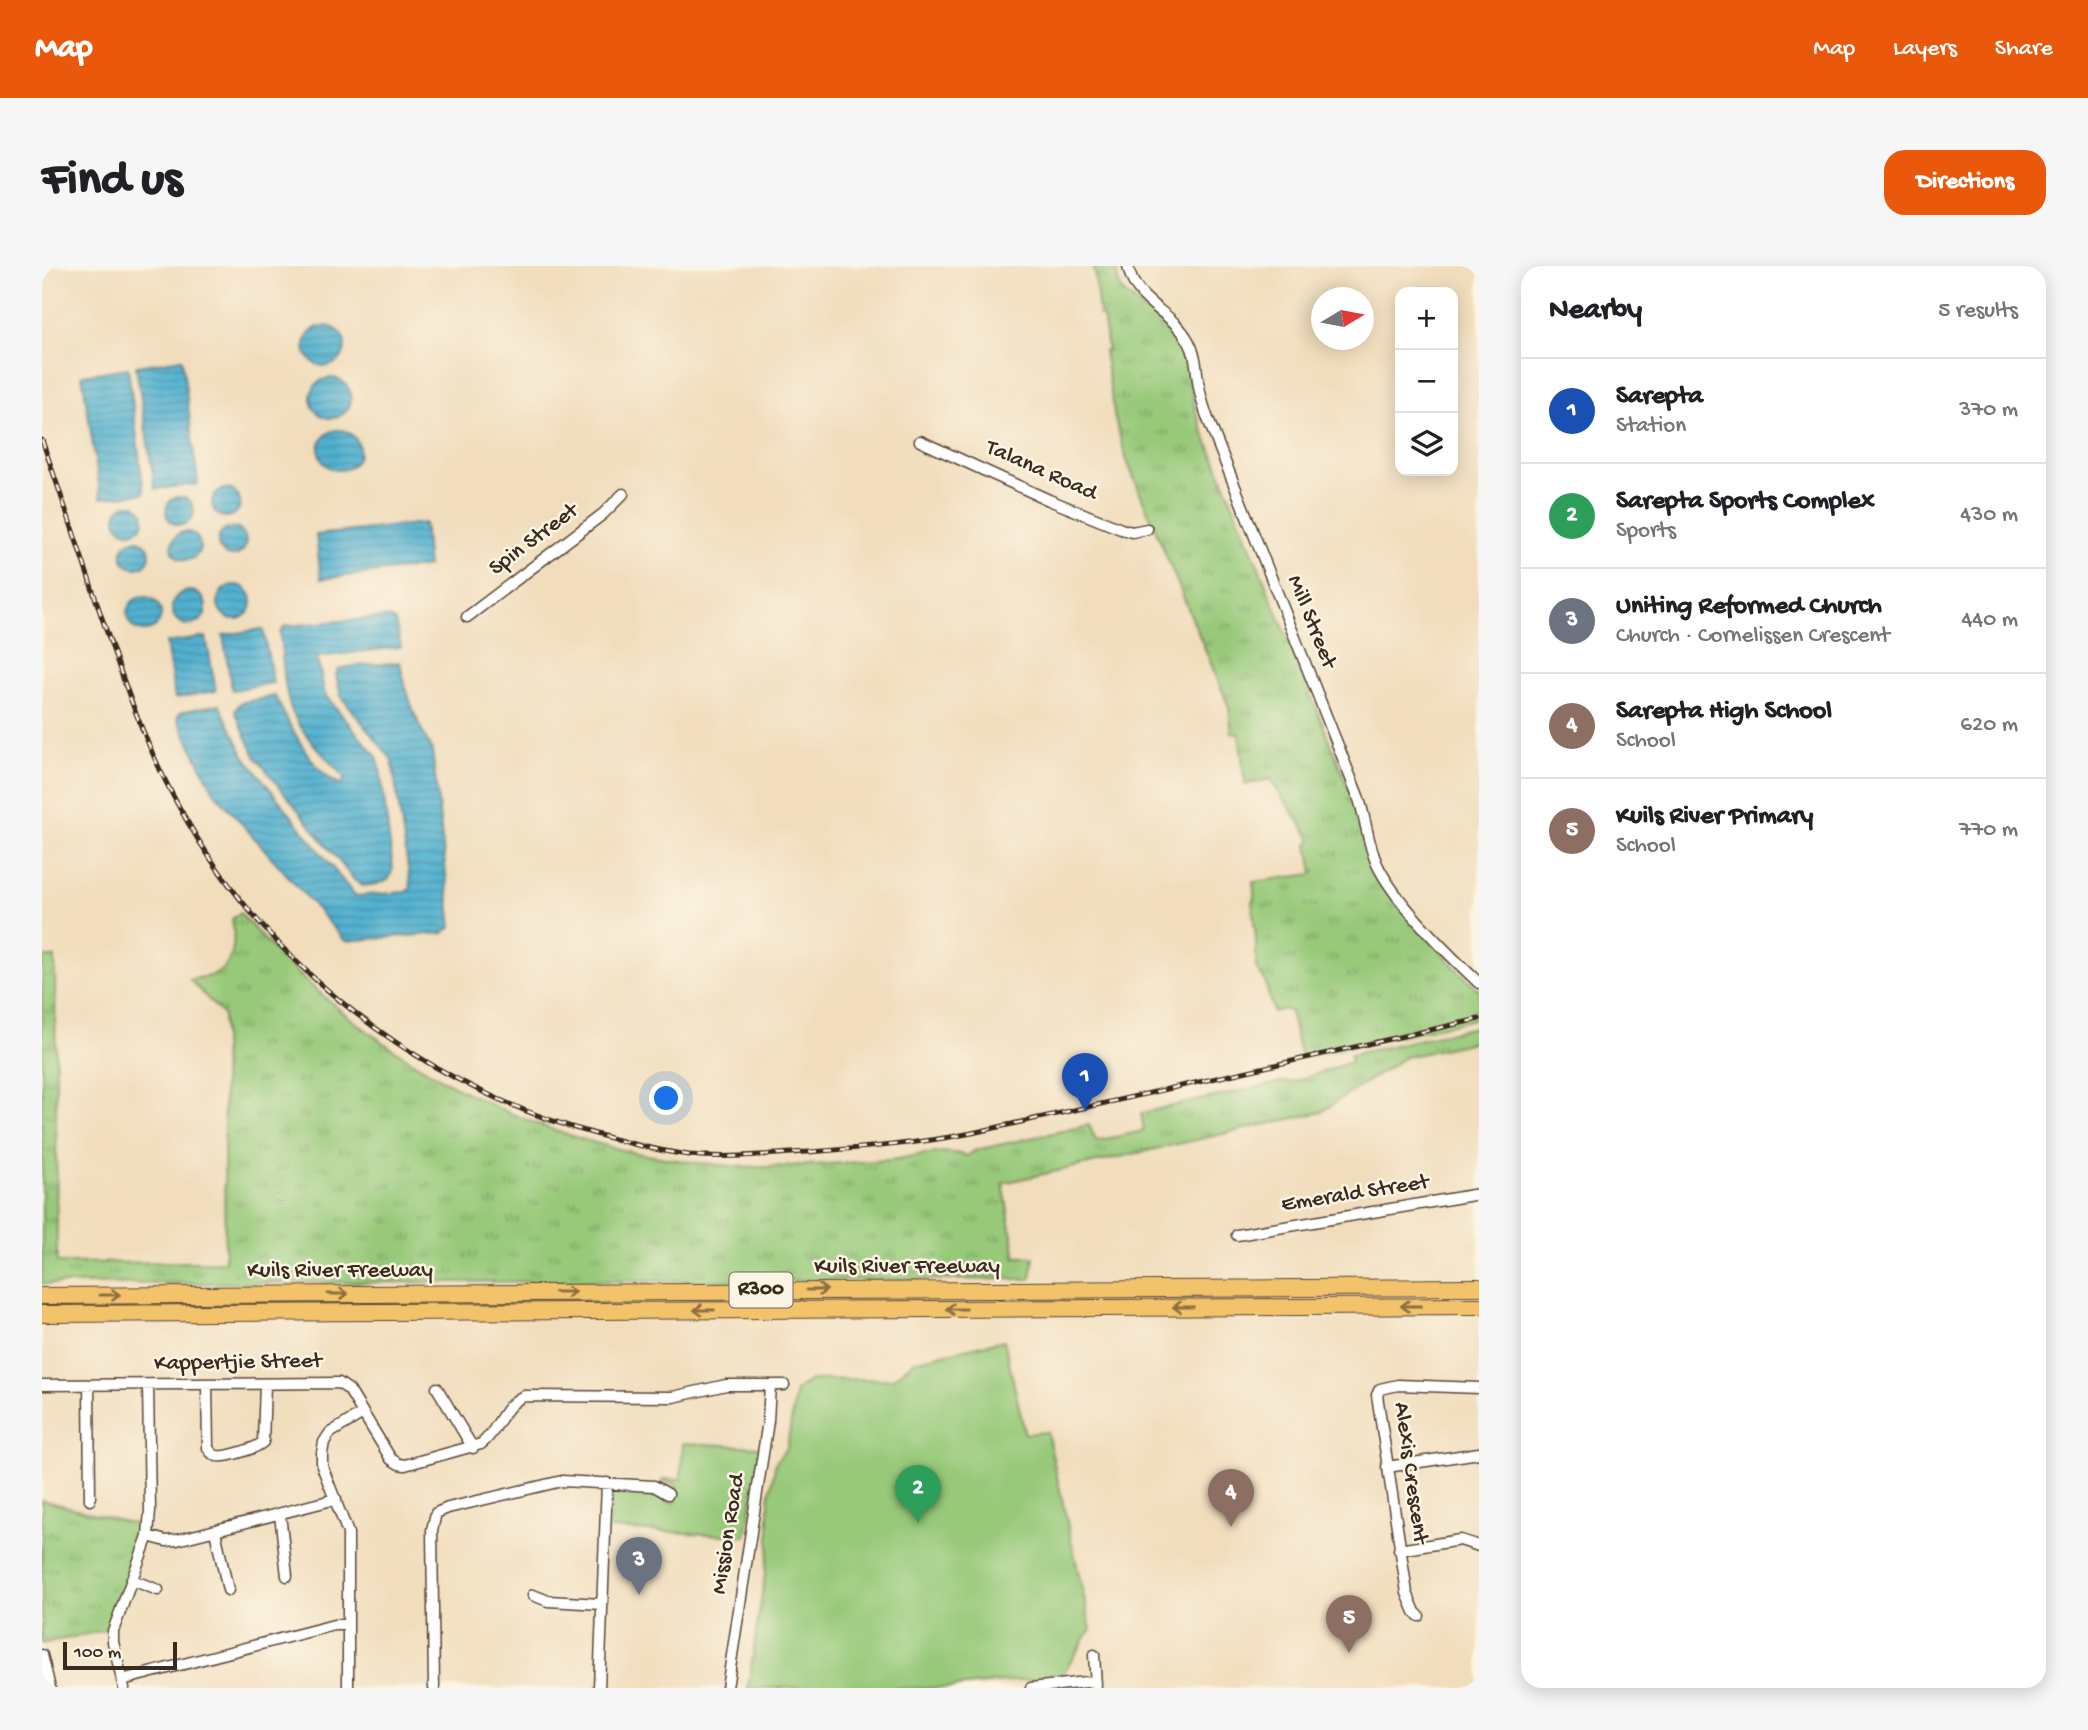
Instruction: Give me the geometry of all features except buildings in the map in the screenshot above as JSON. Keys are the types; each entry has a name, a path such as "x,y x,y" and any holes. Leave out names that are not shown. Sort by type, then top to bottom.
{"highway":[{"name":"Kuils River Freeway","path":"42,1296 1479,1287"},
{"name":"Kuils River Freeway","path":"42,1314 1479,1306"}],"street":[{"name":"Mill Street","path":"1128,266 1131,281 1138,291 1178,326 1192,348 1208,419 1358,796 1379,868 1420,921 1479,983"},
{"name":"Talana Road","path":"920,441 1121,529 1132,532 1147,529"},
{"name":"Spin Street","path":"467,617 603,514 622,494"},
{"name":"Emerald Street","path":"1237,1235 1479,1194"},
{"name":"Kappertjie Street","path":"42,1385 339,1383 349,1390 391,1459 399,1464 408,1465 473,1448"},
{"path":"207,1384 207,1445 212,1454 220,1457 257,1447 263,1441 265,1384"},
{"path":"89,1385 90,1500"},
{"path":"148,1385 148,1536 113,1631 123,1684 334,1625 348,1625"},
{"path":"437,1388 473,1448 488,1438 506,1408 524,1396 673,1397 726,1385 784,1385"},
{"name":"Mission Road","path":"727,1688 768,1421 770,1385"},
{"name":"Alexis Crescent","path":"1419,1616 1407,1593 1377,1395 1380,1389 1398,1385 1479,1388"},
{"path":"348,1688 348,1533 322,1466 324,1442 330,1433 363,1413"},
{"path":"1387,1467 1479,1453"},
{"path":"434,1688 432,1530 436,1513 557,1482 654,1486 668,1494"},
{"path":"599,1688 607,1483"},
{"path":"148,1536 174,1541 336,1499"},
{"path":"280,1514 287,1576"},
{"path":"215,1531 228,1590"},
{"path":"1399,1550 1460,1540 1479,1546"},
{"path":"132,1580 158,1590"},
{"path":"533,1595 548,1601 602,1604"},
{"path":"42,1654 50,1688"},
{"path":"1031,1688 1096,1685 1094,1655"}],"green space":[{"path":"1094,266 1116,266 1118,282 1123,292 1167,327 1180,342 1187,362 1196,413 1354,801 1366,849 1380,880 1453,965 1479,990 1479,1018 1301,1057 1290,1012 1284,1009 1273,1012 1265,981 1256,968 1253,882 1313,874 1308,844 1312,840 1270,779 1245,785 1239,733 1232,733 1229,707 1127,461 1115,419 1104,351 1108,350 1103,316 1099,316"},
{"path":"240,913 280,956 370,1033 419,1066 470,1094 523,1118 578,1138 636,1153 718,1165 767,1167 844,1163 947,1152 967,1156 976,1150 1089,1125 1096,1141 1144,1131 1141,1113 1282,1082 1293,1082 1351,1062 1350,1055 1479,1026 1479,1041 1405,1057 1321,1112 1003,1183 1016,1257 1034,1257 1031,1279 42,1284 42,957 55,957 57,1263 225,1262 223,1015 190,980 213,975 226,965 232,951 232,919"},
{"path":"1004,1340 1025,1434 1047,1432 1091,1629 1061,1676 946,1688 748,1688 769,1548 769,1498 776,1462 787,1447 796,1391 810,1380 893,1379 914,1361"},
{"path":"683,1443 761,1447 746,1536 609,1529 611,1494 618,1488 649,1489 665,1501 676,1502 677,1486 662,1482 663,1479 681,1479"},
{"path":"42,1500 145,1527 110,1629 42,1644"}],"water":[{"path":"325,326 333,327 339,332 344,338 344,354 339,360 333,365 325,366 317,365 311,360 306,354 305,346 306,338 311,332 317,327"},
{"path":"182,359 198,484 155,489 136,366"},
{"path":"128,368 144,493 101,498 82,375"},
{"path":"331,378 339,379 345,384 350,390 350,406 345,412 339,417 331,418 323,417 317,412 312,406 311,398 312,390 317,384 323,379"},
{"path":"339,430 347,431 353,436 358,442 358,458 353,464 347,469 339,470 331,469 325,464 320,458 319,450 320,442 325,436 331,431"},
{"path":"226,489 236,493 240,503 236,513 226,517 216,513 212,503 216,493"},
{"path":"180,497 190,501 194,511 190,521 180,525 170,521 166,511 170,501"},
{"path":"130,504 140,508 144,518 140,528 130,532 120,528 116,518 120,508"},
{"path":"424,523 428,566 321,579 316,535"},
{"path":"232,528 242,532 246,542 242,552 232,556 222,552 218,542 222,532"},
{"path":"186,532 196,536 200,546 196,556 186,560 176,556 172,546 176,536"},
{"path":"136,540 146,544 150,554 146,564 136,568 126,564 122,554 126,544"},
{"path":"235,585 247,590 252,602 247,614 235,619 223,614 218,602 223,590"},
{"path":"189,591 201,596 206,608 201,620 189,625 177,620 172,608 177,596"},
{"path":"144,597 156,602 161,614 156,626 144,631 132,626 127,614 132,602"},
{"path":"388,617 395,621 401,647 317,657 325,695 377,757 380,768 393,868 389,879 363,886 354,880 255,756 235,711 240,703 275,696 312,760 332,780 342,784 345,778 308,736 291,709 280,633 285,626"},
{"path":"263,629 273,683 232,690 223,635"},
{"path":"206,637 216,691 175,698 166,643"},
{"path":"400,662 412,708 432,750 452,927 443,933 345,941 214,792 177,718 181,712 219,704 245,757 355,896 405,892 411,888 392,760 341,696 336,675 338,670 347,667"}],"railway":[{"path":"42,440 145,736 178,805 214,864 256,918 303,968 355,1013 411,1052 471,1086 534,1114 621,1141 689,1155 748,1156 890,1145 972,1133 1479,1019"}],"place":[{"name":"Sarepta","path":"1085,1111"},
{"name":"Sarepta Sports Complex","path":"918,1523"},
{"name":"Sarepta High School","path":"1231,1527"},
{"name":"Uniting Reformed Church","path":"639,1595"},
{"name":"Kuils River Primary","path":"1349,1653"}]}
